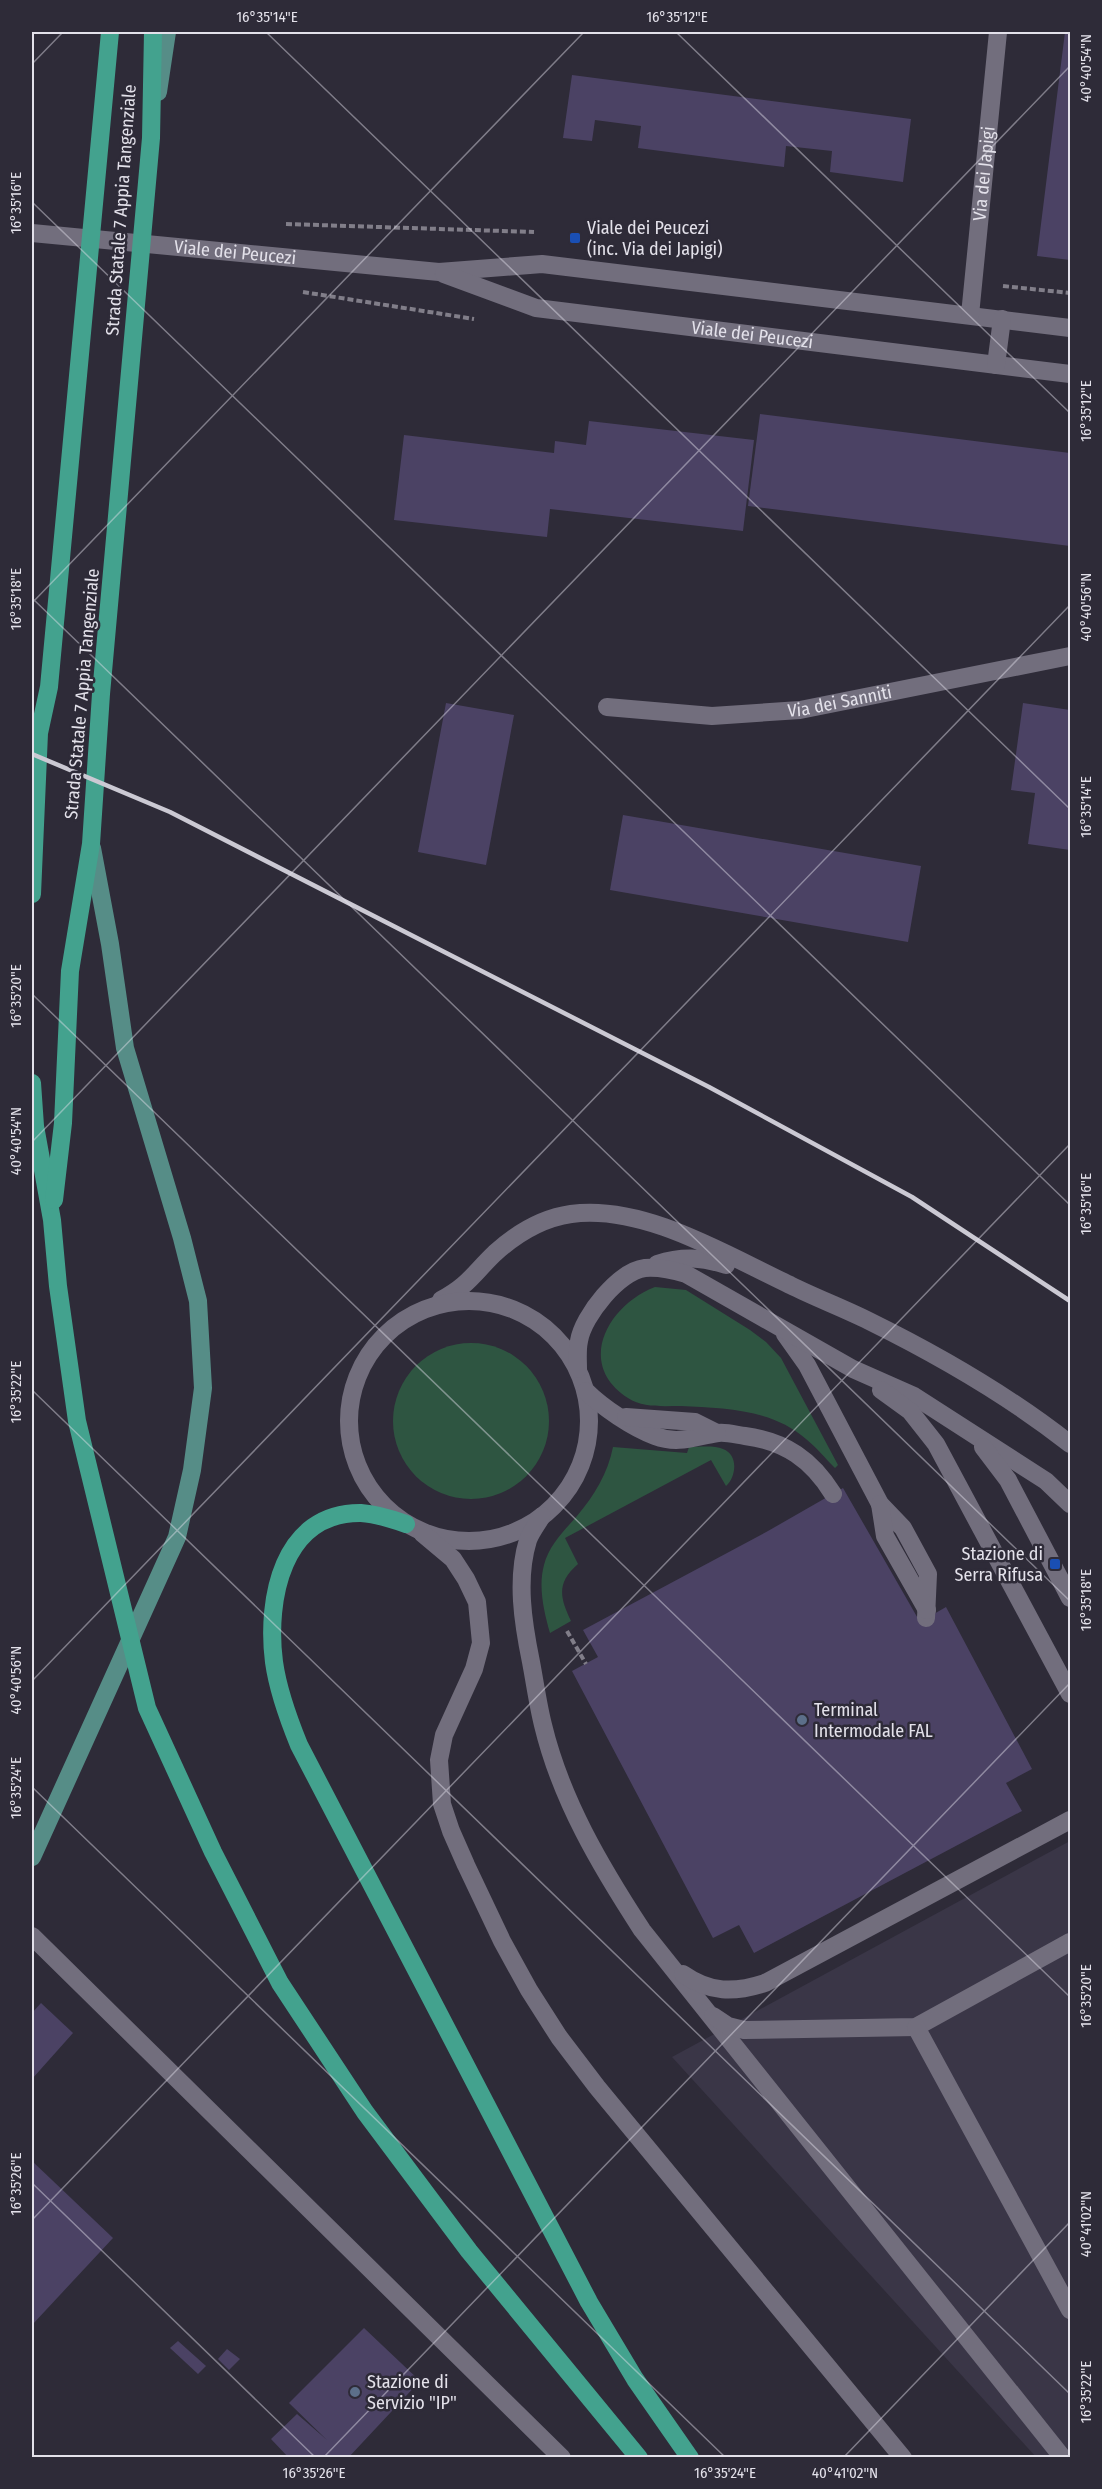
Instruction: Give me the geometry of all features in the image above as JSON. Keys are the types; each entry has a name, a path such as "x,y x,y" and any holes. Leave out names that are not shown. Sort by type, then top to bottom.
{"highway":[{"name":"Strada Statale 7 Appia Tangenziale","path":"32,894 39,733 49,687 110,32"},
{"name":"Strada Statale 7 Appia Tangenziale","path":"52,1220 63,1123 70,971 91,844 101,694 151,138 153,32"},
{"path":"32,1083 35,1126 52,1220 58,1286 78,1421 147,1708 213,1852 286,1993 365,2112 469,2251 639,2457"},
{"path":"414,1528 363,1513 345,1514 327,1520 308,1531 295,1546 284,1563 278,1580 272,1618 274,1662 285,1712 298,1745 589,2302 635,2379 690,2457"}],"main road":[{"path":"151,138 167,32"},
{"path":"32,764 39,733"},
{"path":"32,1857 177,1537 192,1470 203,1388 198,1301 182,1238 125,1048 110,944 91,844"}],"street":[{"name":"Via dei Japigi","path":"970,315 998,32"},
{"name":"Viale dei Peucezi","path":"32,232 439,272 542,264 1071,328"},
{"name":"Viale dei Peucezi","path":"439,272 536,308 1071,374"},
{"path":"996,365 1002,319"},
{"name":"Via dei Sanniti","path":"607,707 712,716 800,710 1071,656"},
{"path":"903,2457 597,2087 529,1990 502,1941 451,1831 442,1804 439,1782 439,1760 444,1735 474,1670 481,1643 477,1602 453,1559 385,1507 369,1488 354,1456 348,1420 354,1385 370,1352 395,1326 467,1284 495,1254 516,1237 542,1222 572,1214 623,1217 658,1226 695,1240 868,1320 933,1355 1002,1396 1071,1444"},
{"path":"578,1369 579,1340 593,1309 610,1290 643,1268 682,1257 703,1258 791,1286"},
{"path":"643,1268 669,1269 686,1274 853,1369 914,1396 1046,1481 1071,1504"},
{"path":"414,1528 452,1539 476,1541 500,1537 521,1529 542,1516 562,1496 577,1473 586,1446 589,1419 586,1391 578,1369 558,1339 530,1317 497,1304 461,1300 426,1308"},
{"path":"765,1318 785,1334 801,1356 880,1503 903,1528 928,1574 926,1614"},
{"path":"853,1369 910,1411 936,1444 1071,1694"},
{"path":"586,1391 602,1407 656,1436 689,1440 717,1433 764,1438 800,1454 815,1468 833,1494"},
{"path":"953,1420 997,1463 1071,1598"},
{"path":"542,1516 528,1539 521,1595 529,1652 543,1726 560,1780 608,1877 637,1921 708,2013 1063,2457"},
{"path":"672,1966 698,1984 719,1989 743,1990 765,1983 1071,1820"},
{"path":"32,1936 562,2457"},
{"path":"708,2013 728,2026 744,2030 916,2027 1071,1942"},
{"path":"916,2027 1071,2310"}],"path":[{"path":"285,224 535,232"},
{"path":"567,1631 586,1664"}],"shaded area":[{"path":"1070,1841 1070,2457 1036,2457 672,2057"}],"green space":[{"path":"655,1287 686,1290 766,1342 781,1358 838,1465 835,1468 810,1442 778,1421 730,1409 647,1405 628,1398 612,1384 603,1369 601,1353 604,1336 612,1321 624,1307"},
{"path":"471,1343 501,1349 526,1366 543,1391 549,1421 543,1451 526,1476 501,1493 471,1499 441,1493 416,1476 399,1451 393,1421 399,1391 416,1366 441,1349"},
{"path":"613,1447 687,1453 689,1447 719,1448 732,1456 734,1472 726,1486 711,1460 565,1538 578,1564 566,1578 562,1591 564,1605 571,1621 550,1633 542,1591 542,1573 546,1558 595,1492 608,1466"}],"building":[{"path":"1065,32 1070,32 1070,260 1037,256"},
{"path":"572,75 911,119 903,182 830,172 832,151 786,146 784,167 638,148 641,126 595,120 592,141 563,138"},
{"path":"760,414 1070,453 1070,546 748,506"},
{"path":"589,421 754,440 743,531 550,509 547,537 394,520 404,435 554,453 555,441 586,445"},
{"path":"446,703 514,715 486,865 418,852"},
{"path":"1023,703 1070,710 1070,850 1028,844 1035,793 1011,790"},
{"path":"623,815 921,866 908,942 610,890"},
{"name":"Terminal Intermodale FAL","path":"843,1488 920,1622 946,1607 1032,1769 1006,1783 1022,1811 754,1953 739,1925 713,1938 572,1671 598,1657 583,1630"},
{"path":"41,2003 73,2033 32,2079 32,2013"},
{"path":"32,2161 113,2238 32,2325"},
{"name":"Stazione di Servizio \"IP\"","path":"364,2328 420,2381 348,2458 289,2458 271,2439 297,2414 327,2440 289,2403"},
{"path":"178,2341 206,2366 198,2374 170,2348"},
{"path":"227,2349 240,2359 229,2370 218,2359"}],"railway":[{"path":"32,754 170,812 709,1087 912,1197 1070,1301"}],"place":[{"name":"Viale dei Peucezi (inc. Via dei Japigi)","path":"575,238"},
{"name":"Stazione di Serra Rifusa","path":"1055,1564"},
{"name":"Terminal Intermodale FAL","path":"802,1720"},
{"name":"Stazione di Servizio \"IP\"","path":"355,2392"}]}
